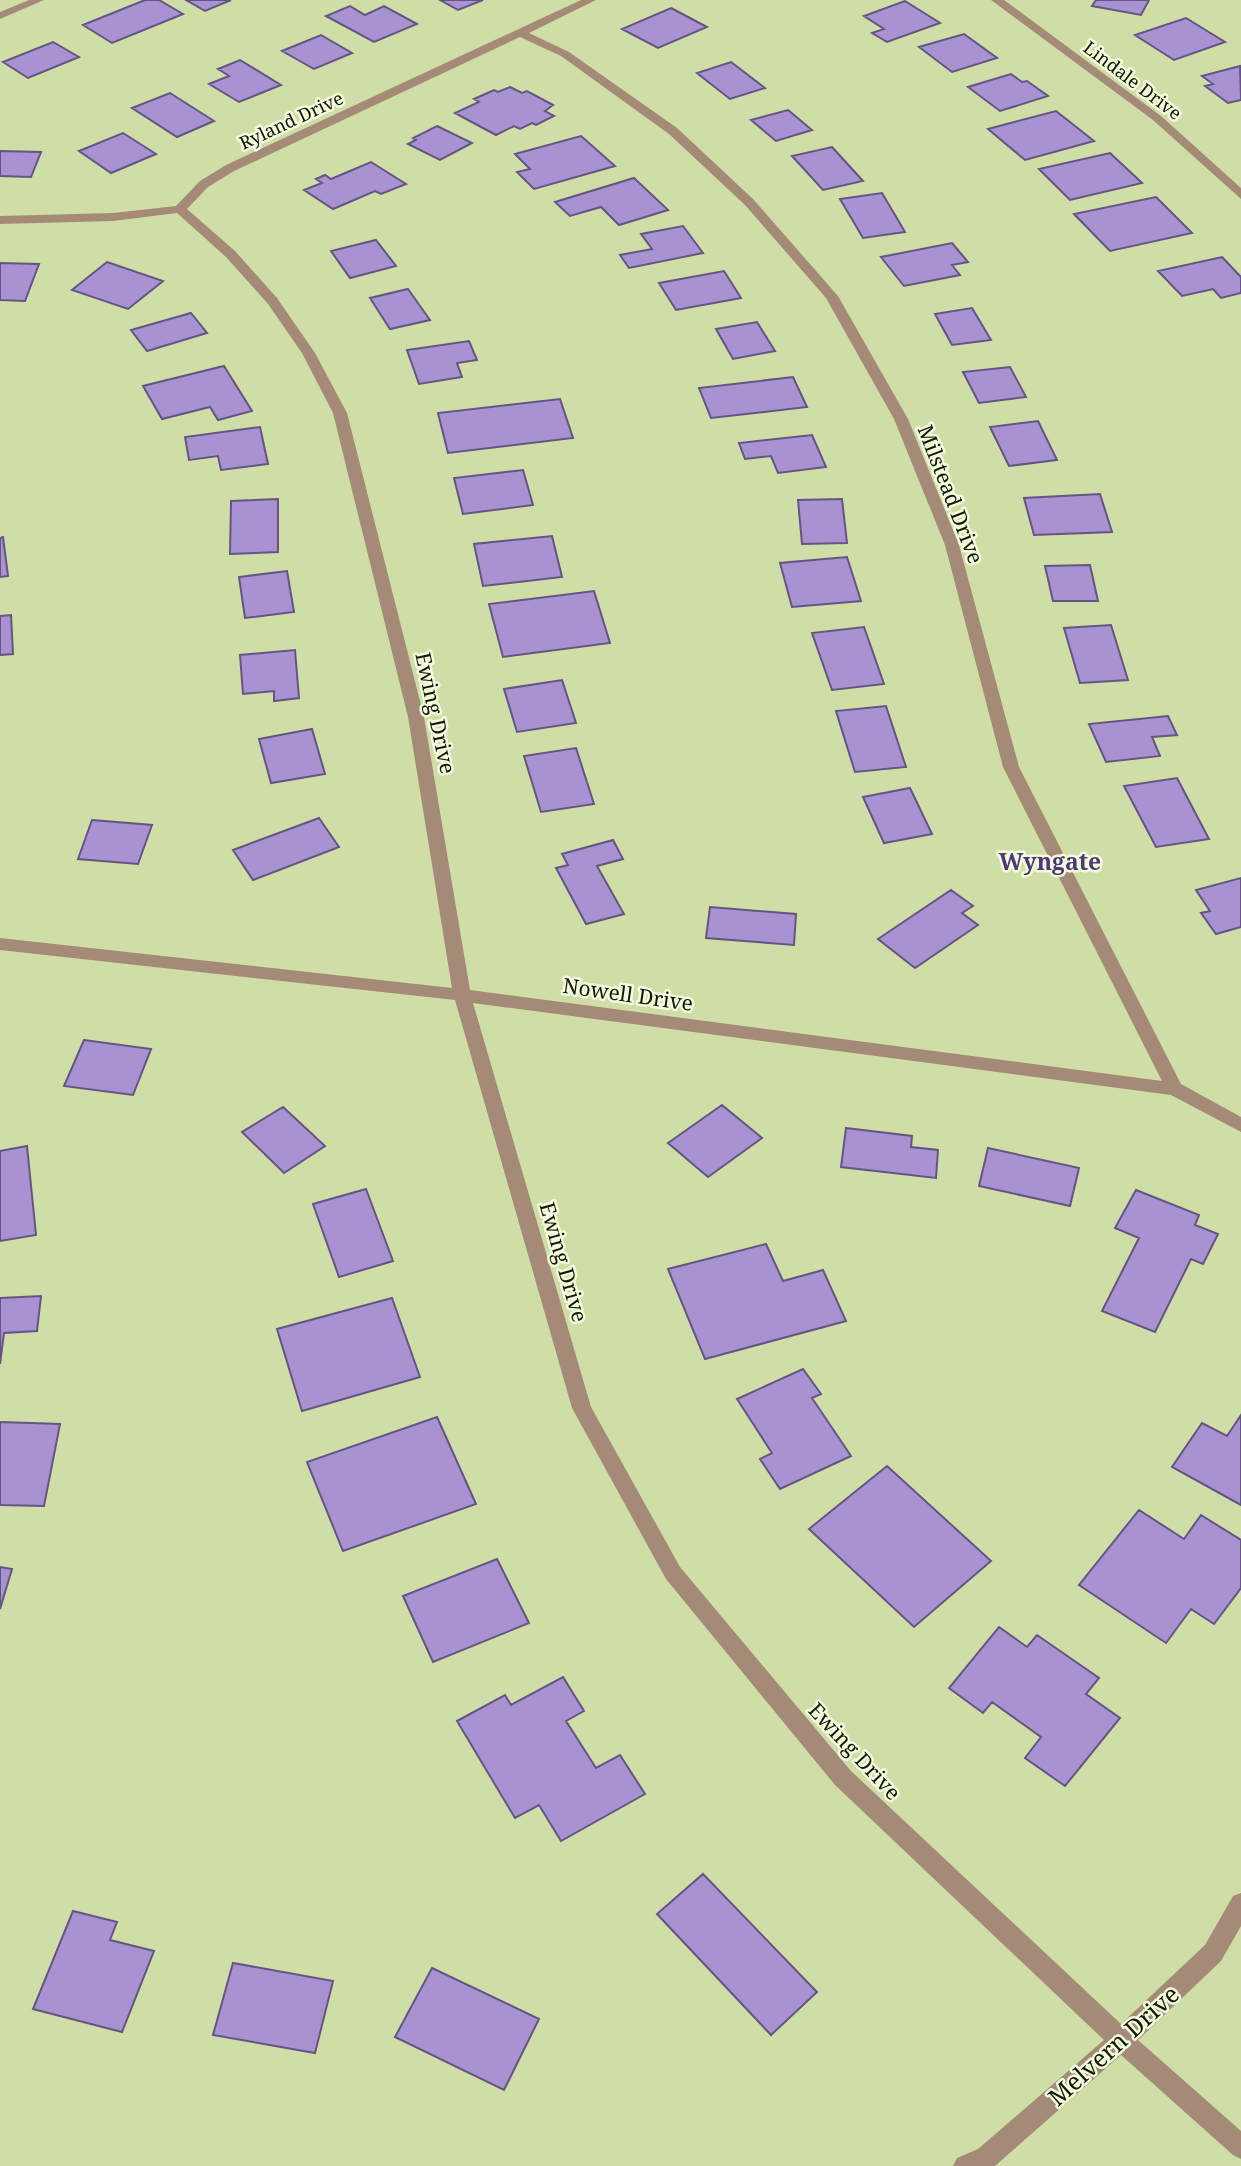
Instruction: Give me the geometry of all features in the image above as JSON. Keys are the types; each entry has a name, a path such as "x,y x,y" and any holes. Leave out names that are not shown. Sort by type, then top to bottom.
{"street":[{"path":"0,16 38,0"},
{"name":"Ryland Drive","path":"180,209 204,184 230,169 590,0"},
{"name":"Lindale Drive","path":"997,0 1157,118 1241,195"},
{"name":"Milstead Drive","path":"521,33 565,54 673,131 749,202 832,296 901,419 952,545 1011,767 1175,1089"},
{"path":"0,220 113,218 180,209"},
{"name":"Ewing Drive","path":"180,209 223,244 278,305 320,367 340,413 416,717 462,995 582,1408 673,1573 843,1778 1121,2040 1241,2147"},
{"name":"Nowell Drive","path":"0,944 462,995 1175,1089 1241,1125"},
{"name":"Melvern Drive","path":"965,2166 986,2158 1121,2040 1213,1953 1241,1904"}],"building":[{"path":"145,0 159,0 183,14 112,43 83,25"},
{"path":"186,0 231,0 205,11"},
{"path":"440,0 483,0 458,10"},
{"path":"1096,0 1149,0 1141,15 1092,6"},
{"path":"905,1 940,23 887,42 872,33 884,29 864,16"},
{"path":"350,6 365,15 384,6 417,24 374,42 326,16"},
{"path":"671,8 707,27 658,48 622,29"},
{"path":"1186,18 1225,42 1174,60 1135,35"},
{"path":"964,34 997,58 952,72 919,47"},
{"path":"321,35 352,53 314,69 282,51"},
{"path":"53,42 79,57 28,78 3,62"},
{"path":"240,60 281,85 239,102 209,84 229,76 218,69"},
{"path":"731,62 765,88 730,99 697,73"},
{"path":"1240,66 1241,100 1228,103 1205,86 1213,84 1202,76"},
{"path":"1011,74 1022,82 1027,81 1048,96 1000,111 968,87"},
{"path":"510,87 522,93 527,91 553,105 545,111 554,116 520,129 514,126 496,135 455,113 479,102 474,99 494,90 498,92"},
{"path":"170,93 214,121 177,137 132,108"},
{"path":"788,110 812,130 776,141 751,120"},
{"path":"1056,111 1094,141 1025,160 988,129"},
{"path":"437,126 472,143 440,160 408,144 416,140 413,138"},
{"path":"123,133 156,154 111,173 79,151"},
{"path":"581,136 615,166 534,189 517,172 530,169 515,154"},
{"path":"832,147 863,181 823,190 792,156"},
{"path":"0,151 41,152 31,177 0,176"},
{"path":"1110,153 1142,183 1070,200 1039,169"},
{"path":"371,162 406,184 381,194 375,191 333,209 304,190 322,183 316,179 325,175 331,179"},
{"path":"634,178 668,210 619,225 601,207 570,216 555,202"},
{"path":"882,193 905,232 863,238 840,199"},
{"path":"1156,197 1192,233 1110,251 1074,214"},
{"path":"683,226 703,253 629,268 620,255 652,249 641,234"},
{"path":"376,240 396,266 350,278 331,251"},
{"path":"952,243 968,262 952,265 960,275 904,286 881,257"},
{"path":"1222,257 1241,277 1241,293 1221,298 1213,289 1182,296 1158,271"},
{"path":"107,262 163,281 128,309 72,290"},
{"path":"0,263 39,264 25,301 0,300"},
{"path":"724,271 741,298 676,310 659,283"},
{"path":"408,289 430,320 390,329 370,298"},
{"path":"972,308 991,340 952,345 935,314"},
{"path":"191,313 207,333 147,351 131,330"},
{"path":"757,322 775,351 733,359 716,329"},
{"path":"469,341 477,360 457,363 462,377 419,384 407,350"},
{"path":"224,366 252,411 218,420 210,407 162,419 143,386"},
{"path":"1010,367 1026,397 979,403 963,372"},
{"path":"793,377 807,407 711,418 699,388"},
{"path":"560,399 573,438 448,453 438,413"},
{"path":"1038,421 1057,460 1009,466 990,427"},
{"path":"260,427 268,464 221,470 218,456 189,460 185,437"},
{"path":"812,435 826,467 778,473 771,456 745,459 739,443"},
{"path":"523,470 533,505 463,514 454,478"},
{"path":"1100,494 1112,532 1034,535 1024,498"},
{"path":"278,499 278,552 230,554 231,501"},
{"path":"842,499 847,543 802,544 798,500"},
{"path":"552,536 562,577 483,586 474,544"},
{"path":"3,537 8,576 0,577 0,538"},
{"path":"847,557 861,601 792,607 780,563"},
{"path":"1090,565 1098,601 1053,601 1045,566"},
{"path":"287,571 294,612 245,618 239,577"},
{"path":"594,591 610,643 503,657 489,604"},
{"path":"11,615 13,654 0,655 0,616"},
{"path":"1111,625 1128,680 1080,683 1064,628"},
{"path":"864,627 884,684 832,690 812,633"},
{"path":"295,650 299,698 274,701 274,691 243,694 240,655"},
{"path":"562,680 576,723 517,732 504,689"},
{"path":"886,706 906,767 855,772 836,711"},
{"path":"1168,716 1177,735 1152,737 1160,756 1106,762 1089,724"},
{"path":"312,729 325,774 271,783 259,739"},
{"path":"576,748 594,804 541,812 524,756"},
{"path":"1177,778 1209,839 1156,847 1124,786"},
{"path":"910,788 932,834 884,843 863,797"},
{"path":"319,818 339,847 253,880 233,850"},
{"path":"92,820 152,825 138,864 78,859"},
{"path":"613,840 623,859 597,866 624,914 586,924 556,868 568,865 562,854"},
{"path":"1241,878 1241,927 1216,934 1201,913 1210,911 1196,890"},
{"path":"951,890 973,906 962,913 978,925 915,968 878,939"},
{"path":"710,907 796,914 794,945 706,938"},
{"path":"84,1040 151,1049 133,1095 64,1086"},
{"path":"722,1105 762,1138 708,1177 668,1143"},
{"path":"283,1107 325,1146 284,1173 242,1132"},
{"path":"846,1128 912,1136 911,1147 938,1150 936,1178 841,1167"},
{"path":"27,1146 36,1235 0,1241 0,1151"},
{"path":"988,1148 1079,1168 1070,1206 979,1186"},
{"path":"366,1189 393,1261 339,1277 313,1204"},
{"path":"1136,1190 1199,1215 1195,1225 1218,1234 1203,1264 1191,1259 1155,1332 1102,1311 1139,1238 1115,1228"},
{"path":"766,1244 783,1281 823,1270 846,1321 705,1359 668,1269"},
{"path":"41,1296 37,1331 4,1333 0,1364 0,1298"},
{"path":"392,1298 420,1377 302,1411 277,1329"},
{"path":"803,1369 821,1394 812,1398 851,1456 780,1489 760,1459 772,1453 737,1399"},
{"path":"1241,1415 1241,1505 1172,1467 1202,1423 1227,1436"},
{"path":"437,1417 476,1504 343,1551 307,1462"},
{"path":"0,1422 60,1424 44,1506 0,1505"},
{"path":"887,1466 991,1561 914,1627 809,1529"},
{"path":"1139,1510 1184,1539 1201,1515 1241,1540 1241,1588 1214,1624 1191,1609 1166,1643 1079,1585"},
{"path":"497,1559 529,1623 433,1662 403,1596"},
{"path":"0,1567 12,1569 0,1609"},
{"path":"999,1627 1027,1647 1037,1635 1099,1678 1086,1694 1120,1718 1065,1786 1025,1758 1041,1737 992,1702 983,1713 949,1688"},
{"path":"563,1677 584,1711 566,1721 596,1768 620,1755 645,1794 561,1841 539,1805 515,1818 457,1721 505,1695 511,1705"},
{"path":"703,1874 817,1992 771,2035 657,1914"},
{"path":"73,1911 117,1922 110,1940 154,1951 122,2032 33,2009"},
{"path":"233,1963 333,1981 315,2053 213,2035"},
{"path":"432,1968 539,2019 504,2090 395,2037"}],"district":[{"name":"Wyngate","path":"1050,861"}]}
